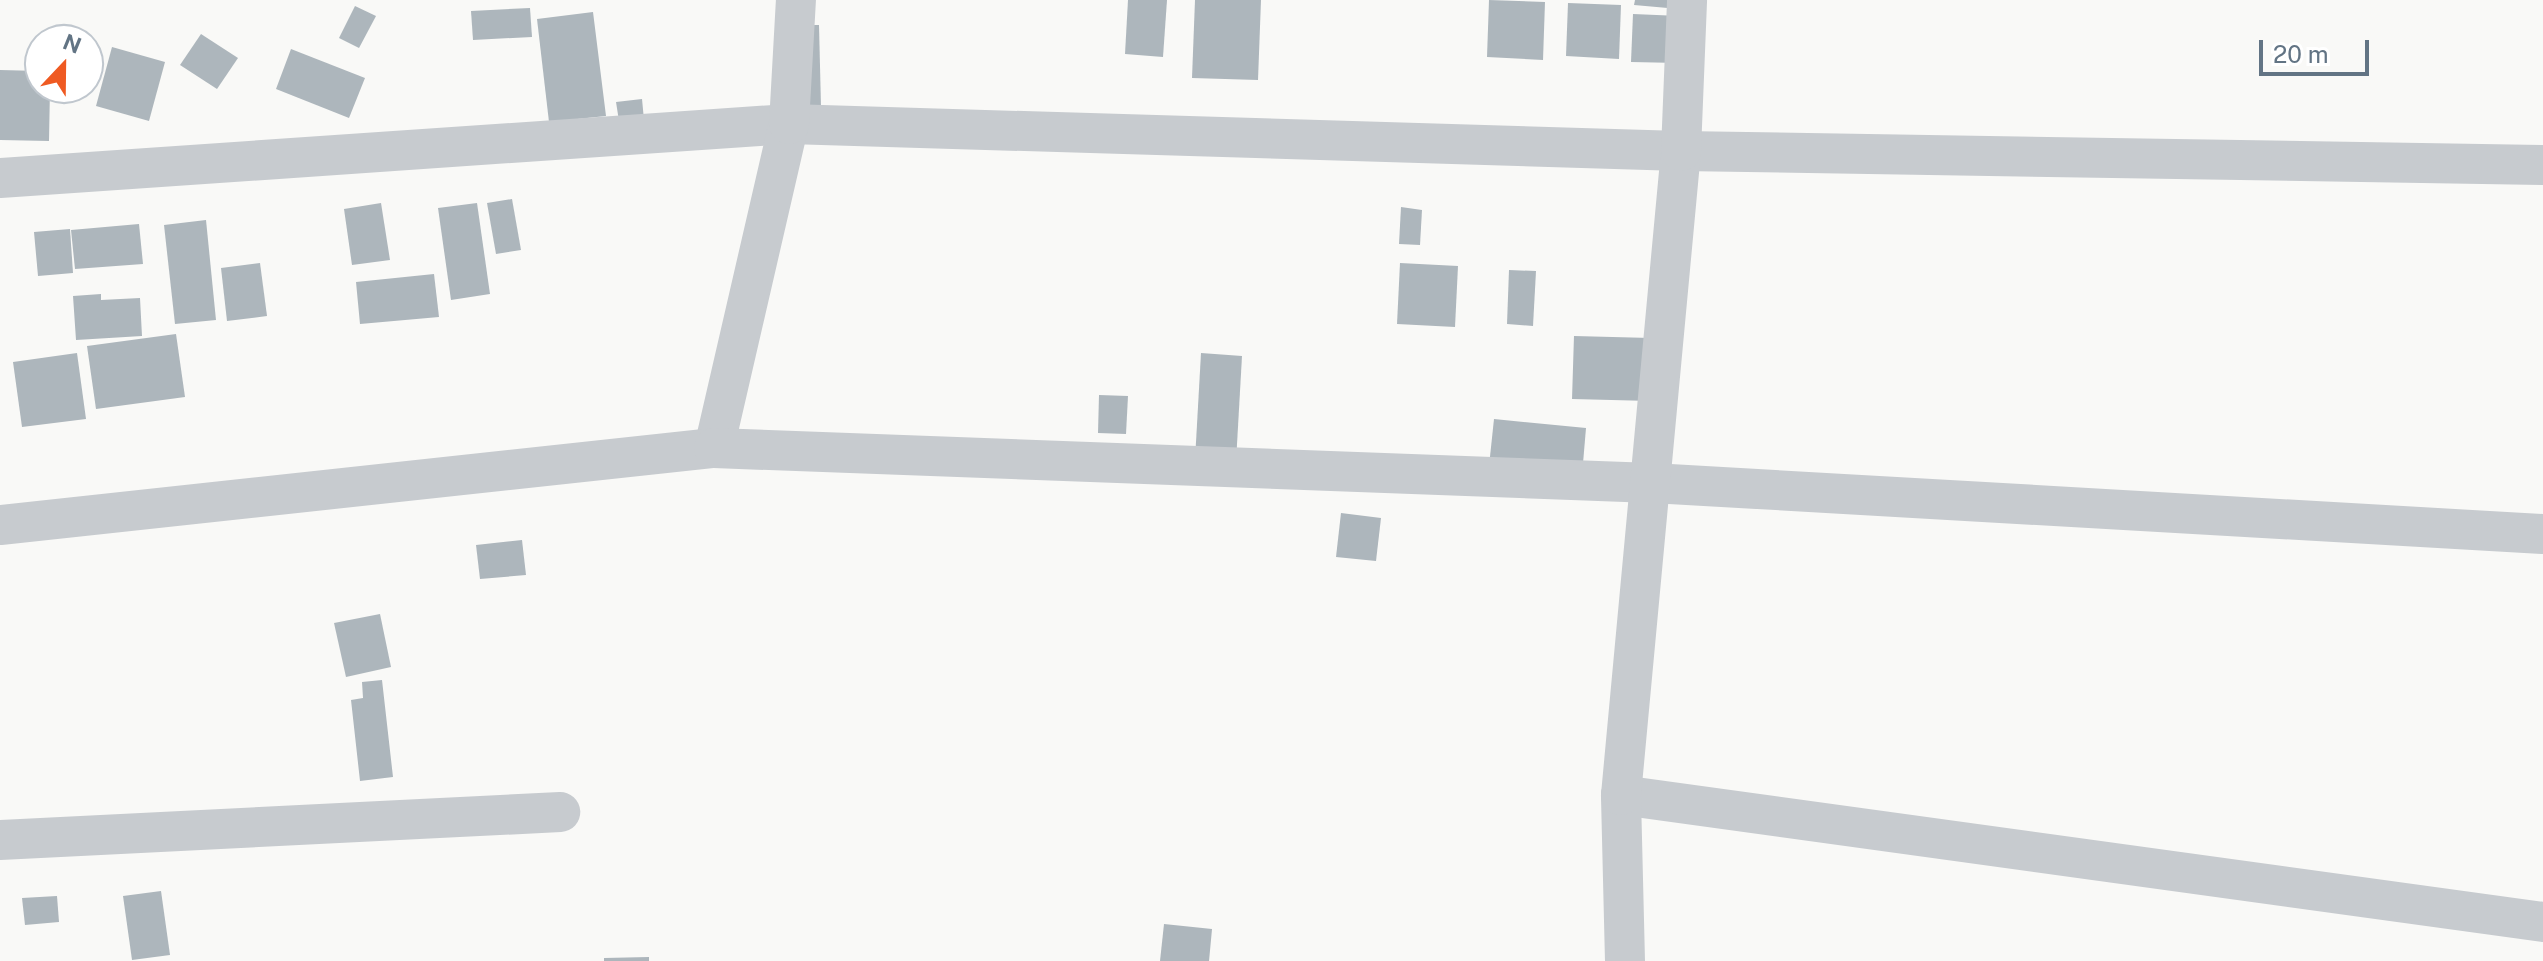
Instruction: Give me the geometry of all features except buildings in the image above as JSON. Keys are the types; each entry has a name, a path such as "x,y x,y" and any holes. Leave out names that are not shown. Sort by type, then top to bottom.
{"street":[{"path":"714,448 789,124 796,0"},
{"path":"1625,961 1621,795 1681,151 1687,0"},
{"path":"0,178 789,124 1681,151 2543,165"},
{"path":"0,525 714,448 1652,483 2543,534"},
{"path":"1621,795 2543,922"},
{"path":"0,840 560,812"}]}
